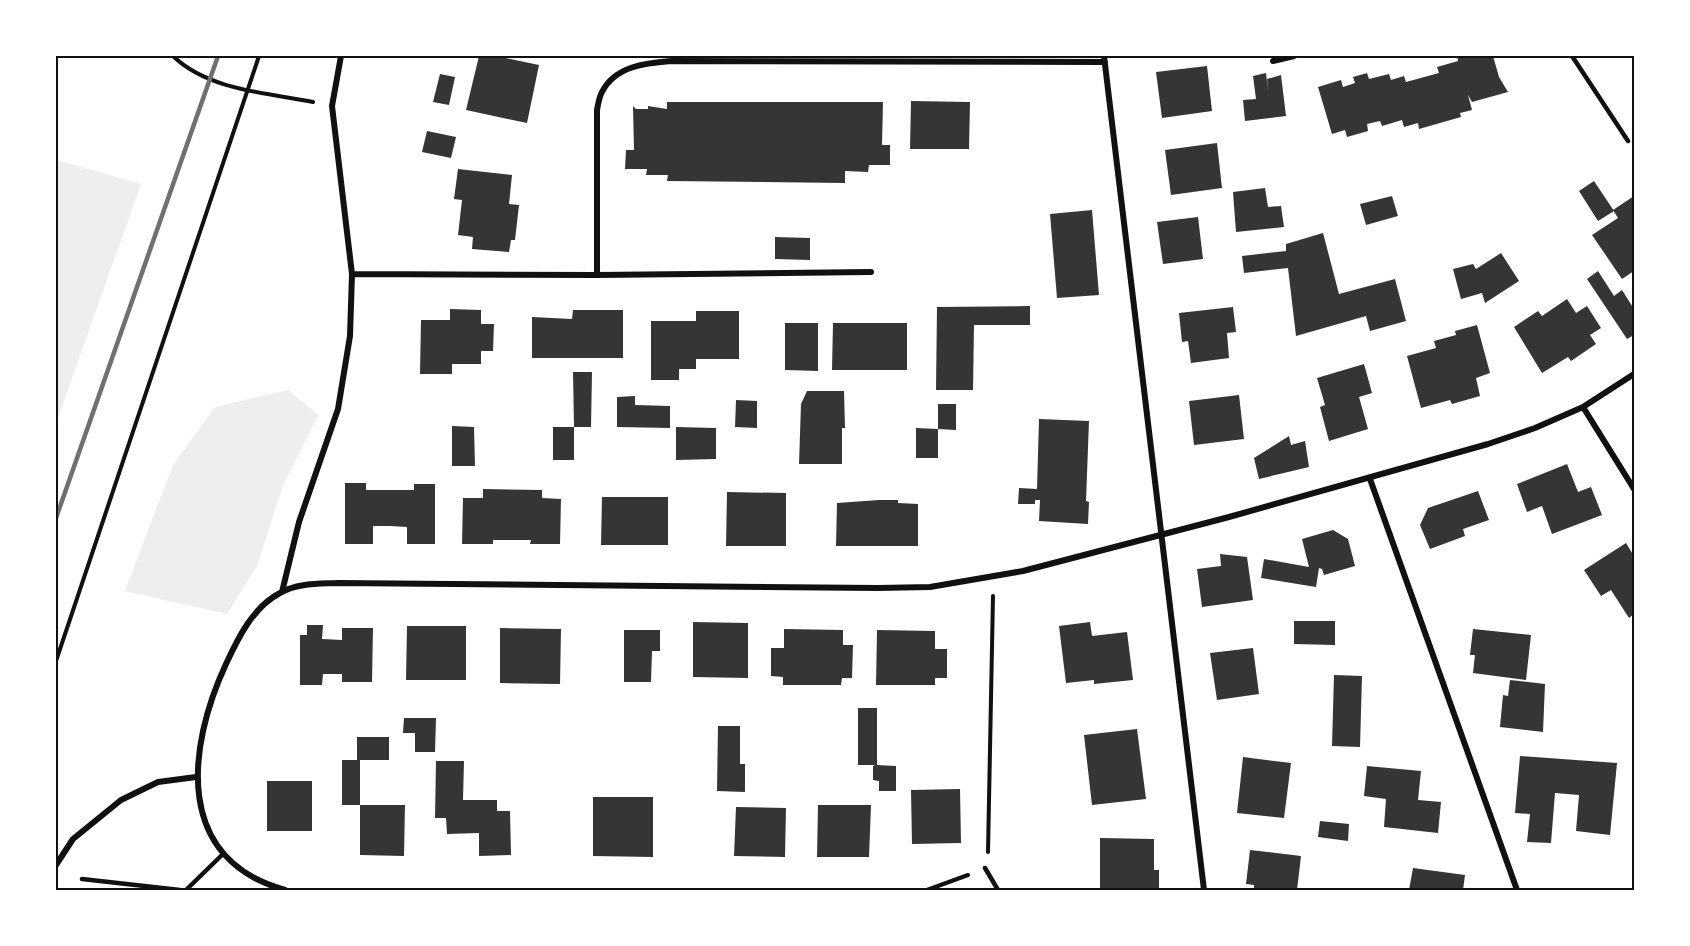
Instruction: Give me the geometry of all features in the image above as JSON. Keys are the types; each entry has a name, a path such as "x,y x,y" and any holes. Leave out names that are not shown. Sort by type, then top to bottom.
{"street":[{"path":"282,592 298,522 338,409 350,336 352,274 332,106 341,56"},
{"path":"1273,61 1294,56"},
{"path":"597,275 597,111 602,91 614,78 628,69 647,63 671,61 1105,59 1204,891"},
{"path":"352,274 597,275 871,272"},
{"path":"285,891 268,886 236,866 223,854 208,830 200,804 196,777 205,721 215,688 234,645 250,619 270,599 282,592 307,585 338,583 930,587 993,577 1023,572 1163,535 1370,479 1498,441 1583,407 1635,374"},
{"path":"1583,407 1635,489"},
{"path":"1370,479 1517,891"},
{"path":"56,865 72,839 121,800 158,782 196,777"}],"lane":[{"path":"1572,56 1628,141"},
{"path":"186,891 223,854"},
{"path":"985,868 998,891"},
{"path":"81,879 180,891"}],"path":[{"path":"173,56 180,63 210,80 248,90 332,106"},
{"path":"56,661 259,56"},
{"path":"927,891 985,868 989,845 993,577"}],"shaded area":[{"path":"56,160 141,184 56,423"},
{"path":"288,390 318,415 283,485 257,566 227,614 125,591 173,465 215,407"}],"building":[{"path":"479,56 496,56 539,65 527,123 466,110"},
{"path":"1457,56 1493,56 1499,77 1508,92 1472,102 1468,95 1472,110 1460,113 1461,117 1419,129 1418,123 1404,127 1402,120 1382,126 1380,121 1367,124 1368,131 1347,137 1345,130 1332,134 1318,87 1341,80 1343,87 1355,83 1353,77 1367,73 1369,79 1389,74 1391,80 1404,76 1406,82 1439,73 1437,67 1458,61"},
{"path":"1207,66 1212,111 1162,118 1156,72"},
{"path":"1266,73 1268,92 1267,79 1281,75 1286,116 1245,121 1243,100 1256,99 1253,76"},
{"path":"440,74 455,77 449,105 433,102"},
{"path":"911,101 970,102 969,149 910,149"},
{"path":"667,102 883,102 882,145 890,145 890,165 869,165 868,172 845,171 845,183 667,181 668,175 646,175 647,169 625,169 626,150 634,150 633,106 636,109 648,109 648,106 667,109"},
{"path":"427,131 456,137 451,158 422,152"},
{"path":"1217,143 1222,188 1171,195 1165,150"},
{"path":"458,169 512,175 509,204 519,205 515,240 511,240 509,252 472,249 473,237 458,235 462,200 454,199"},
{"path":"1594,181 1614,211 1598,221 1579,191"},
{"path":"1265,188 1268,207 1281,206 1284,227 1236,232 1233,192"},
{"path":"1392,196 1398,216 1366,225 1360,204"},
{"path":"1634,196 1634,271 1622,279 1592,235 1618,218 1613,210"},
{"path":"1092,210 1099,295 1057,298 1050,214"},
{"path":"1198,217 1203,259 1163,264 1157,222"},
{"path":"1323,233 1339,294 1395,279 1406,321 1370,331 1366,316 1296,336 1288,268 1244,273 1242,256 1286,251 1286,244"},
{"path":"775,237 810,238 810,260 775,259"},
{"path":"1501,253 1519,281 1485,303 1482,293 1461,299 1453,269 1473,264 1476,269"},
{"path":"1598,271 1614,296 1622,290 1634,309 1634,335 1627,339 1587,279"},
{"path":"1567,299 1576,313 1587,306 1601,328 1590,335 1596,344 1571,361 1568,357 1542,373 1514,327 1538,311 1542,316"},
{"path":"1030,306 1030,325 974,325 973,390 936,390 937,307"},
{"path":"1233,307 1236,332 1227,333 1229,358 1191,363 1188,341 1182,342 1179,313"},
{"path":"450,309 481,310 481,324 494,324 493,351 481,351 481,364 452,364 452,374 420,374 421,320 450,320"},
{"path":"573,310 623,310 623,358 532,358 532,317 572,319"},
{"path":"696,311 739,311 739,359 696,359 696,369 679,369 679,380 651,380 651,321 696,321"},
{"path":"785,323 818,323 818,371 785,370"},
{"path":"833,323 907,323 907,370 832,370"},
{"path":"1477,325 1490,373 1476,378 1480,396 1452,404 1450,400 1421,408 1407,356 1436,348 1434,341 1456,335 1455,331"},
{"path":"1364,364 1372,393 1359,397 1368,429 1329,441 1320,407 1325,405 1317,378"},
{"path":"573,372 592,372 591,427 574,427"},
{"path":"807,391 844,391 845,428 842,428 842,464 799,464 801,404"},
{"path":"1239,395 1244,439 1194,445 1189,401"},
{"path":"635,396 635,405 670,406 670,428 617,427 617,397"},
{"path":"736,400 757,401 757,428 735,427"},
{"path":"938,404 956,404 956,430 938,429"},
{"path":"1039,419 1089,421 1086,501 1089,502 1088,524 1039,521 1040,500 1035,500 1035,504 1018,504 1019,488 1037,489"},
{"path":"452,426 474,427 475,466 452,466"},
{"path":"553,427 574,427 574,460 553,460"},
{"path":"676,427 716,428 716,459 676,460"},
{"path":"916,428 938,429 938,458 916,458"},
{"path":"1289,436 1291,445 1305,441 1309,467 1259,479 1254,458"},
{"path":"1567,464 1578,492 1591,487 1602,515 1552,534 1542,506 1527,512 1517,484"},
{"path":"345,483 366,483 366,490 414,490 414,484 435,484 435,544 407,544 407,527 373,526 373,544 345,544"},
{"path":"483,489 542,490 542,498 561,499 560,544 530,544 531,540 493,540 493,544 462,544 463,498 483,498"},
{"path":"1478,491 1489,520 1463,529 1465,536 1430,549 1420,525 1428,508"},
{"path":"727,492 786,493 786,546 726,546"},
{"path":"602,497 668,497 668,545 601,545"},
{"path":"898,500 898,503 918,504 918,546 836,546 837,503"},
{"path":"1333,530 1348,539 1355,566 1324,575 1322,569 1319,568 1316,587 1261,578 1264,559 1309,567 1302,539"},
{"path":"1626,543 1634,556 1634,614 1629,618 1611,590 1601,596 1584,570"},
{"path":"1220,554 1247,557 1253,600 1202,607 1197,569 1221,566"},
{"path":"1294,621 1335,621 1335,645 1294,644"},
{"path":"693,622 748,623 748,678 693,677"},
{"path":"1090,622 1092,636 1127,632 1133,680 1094,684 1094,680 1066,683 1059,626"},
{"path":"307,625 323,625 322,639 342,640 342,628 373,628 372,682 342,682 342,674 323,674 322,685 300,685 300,635 307,635"},
{"path":"407,626 466,626 466,680 406,680"},
{"path":"500,628 561,629 560,684 500,683"},
{"path":"784,629 843,630 843,645 853,645 852,678 842,678 841,685 783,685 783,677 771,676 771,648 784,648"},
{"path":"1473,629 1531,635 1526,680 1473,673 1475,655 1470,655"},
{"path":"624,630 660,630 660,651 652,651 651,682 624,682"},
{"path":"877,630 935,631 935,649 947,649 947,678 935,678 935,685 876,685"},
{"path":"1253,648 1259,694 1217,700 1210,653"},
{"path":"1334,675 1362,676 1360,747 1332,746"},
{"path":"1510,680 1545,684 1543,732 1500,727 1503,695 1508,696"},
{"path":"858,708 877,708 877,765 896,766 896,791 879,791 879,781 873,780 873,766 875,765 858,765"},
{"path":"404,718 436,718 435,752 415,752 415,733 403,733"},
{"path":"718,726 740,726 740,764 745,764 745,792 717,791"},
{"path":"1137,729 1146,799 1092,805 1084,735"},
{"path":"357,737 389,737 389,760 360,760 360,805 342,805 342,760 357,760"},
{"path":"1520,756 1617,763 1610,835 1576,831 1579,795 1555,793 1551,843 1527,842 1530,814 1515,813"},
{"path":"1243,757 1291,763 1284,818 1237,813"},
{"path":"436,761 464,761 463,800 497,800 497,811 510,811 511,855 479,856 479,833 447,834 446,818 435,818"},
{"path":"1367,766 1421,771 1418,800 1441,802 1438,833 1384,827 1386,799 1364,796"},
{"path":"267,781 312,781 312,831 267,831"},
{"path":"960,789 961,843 912,844 911,790"},
{"path":"593,797 653,797 653,857 593,856"},
{"path":"360,805 405,805 404,856 360,855"},
{"path":"818,805 871,805 869,857 817,857"},
{"path":"736,807 786,808 785,857 734,856"},
{"path":"1320,821 1349,824 1348,841 1318,837"},
{"path":"1100,838 1154,839 1154,870 1159,870 1159,890 1100,890"},
{"path":"1250,850 1301,856 1297,890 1254,890 1254,885 1246,884"},
{"path":"1413,868 1465,875 1463,890 1409,890"}],"railway":[{"path":"56,518 218,56"}]}
